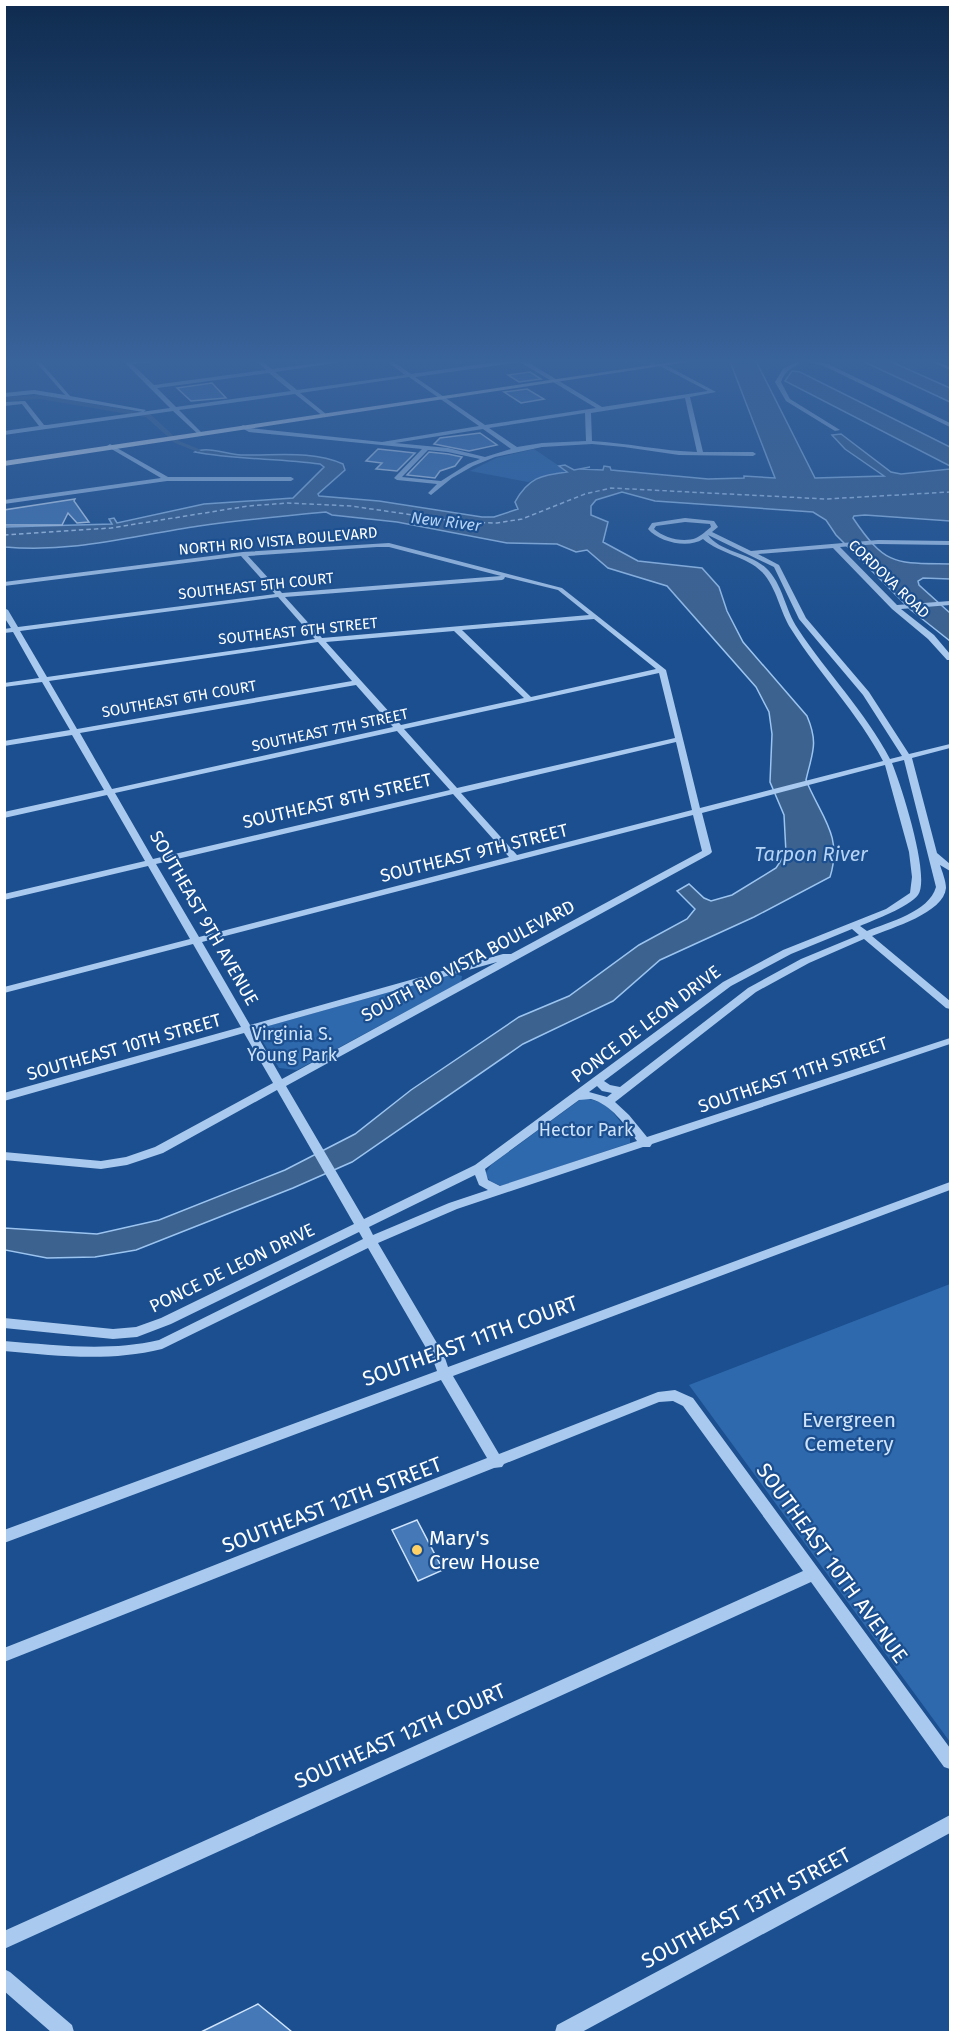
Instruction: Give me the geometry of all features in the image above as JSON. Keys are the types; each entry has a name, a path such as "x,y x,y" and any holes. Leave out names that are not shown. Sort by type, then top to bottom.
{"main road":[{"path":"4,462 61,454"}],"street":[{"path":"123,454 167,479"},
{"path":"420,454 397,478 441,483"},
{"path":"467,454 483,458"},
{"path":"431,493 441,483 483,458 500,454"},
{"path":"4,502 167,479 291,479"},
{"name":"PONCE DE LEON DRIVE","path":"666,521 712,522 715,526 706,535 697,540 665,539 656,536 651,529 654,524 666,521"},
{"name":"PONCE DE LEON DRIVE","path":"609,1101 752,990 805,961 867,936 931,906 939,897 941,887 907,757 866,694 803,619 777,566 706,535"},
{"name":"PONCE DE LEON DRIVE","path":"4,1323 113,1334 137,1332 166,1321 479,1168 727,984 787,952 896,907 915,894 917,872 913,848 888,762 851,701 794,630 780,604 773,583 764,570 706,535"},
{"path":"750,553 878,542 951,543"},
{"name":"NORTH RIO VISTA BOULEVARD","path":"4,584 243,554 389,545 560,589 662,670"},
{"name":"CORDOVA ROAD","path":"839,545 895,608 931,637 951,658"},
{"path":"243,554 516,859"},
{"name":"SOUTHEAST 5TH COURT","path":"4,631 279,595 512,577"},
{"path":"895,608 951,603"},
{"name":"SOUTHEAST 9TH AVENUE","path":"4,610 440,1359 444,1373 497,1463"},
{"name":"SOUTHEAST 6TH STREET","path":"4,685 45,677 320,640 596,617"},
{"path":"456,630 529,699"},
{"path":"662,670 697,813"},
{"name":"SOUTHEAST 7TH STREET","path":"4,815 662,670"},
{"name":"SOUTHEAST 6TH COURT","path":"4,744 358,682"},
{"name":"SOUTHEAST 8TH STREET","path":"4,897 679,739"},
{"name":"SOUTHEAST 9TH STREET","path":"4,990 951,746"},
{"name":"SOUTH RIO VISTA BOULEVARD","path":"4,1156 101,1164 128,1161 159,1150 707,852 697,813"},
{"path":"913,848 930,852 951,868"},
{"path":"853,925 951,1006"},
{"name":"SOUTHEAST 10TH STREET","path":"4,1098 529,950"},
{"path":"456,970 467,983"},
{"name":"SOUTHEAST 11TH STREET","path":"371,1241 453,1206 646,1144 951,1041"},
{"path":"598,1081 606,1088 621,1091"},
{"path":"579,1096 597,1095 609,1101 646,1144"},
{"path":"479,1168 483,1182 500,1191"},
{"name":"SOUTHEAST 11TH COURT","path":"4,1537 951,1186"},
{"name":"PONCE DE LEON DRIVE","path":"4,1346 108,1355 136,1352 182,1335 371,1241"},
{"path":"317,1247 327,1253 328,1262"},
{"name":"SOUTHEAST 12TH STREET","path":"4,1655 658,1398 675,1395"},
{"name":"SOUTHEAST 10TH AVENUE","path":"675,1395 688,1402 951,1761"},
{"name":"SOUTHEAST 12TH COURT","path":"4,1940 813,1574"},
{"name":"SOUTHEAST 13TH STREET","path":"564,2032 951,1824"},
{"path":"4,1978 65,2032"}],"green space":[{"path":"513,454 541,454 568,472 548,474 528,482 470,471 496,458"},
{"name":"Virginia S. Young Park","path":"454,974 462,976 461,982 297,1070 279,1068 258,1034 268,1026"},
{"name":"Hector Park","path":"581,1099 598,1101 610,1109 630,1134 630,1143 501,1186 490,1181 485,1174 491,1165"},
{"name":"Evergreen Cemetery","path":"950,1284 950,1742 689,1385"}],"water":[{"path":"211,454 306,455 331,460 343,464 345,470 318,494 319,496 379,501 482,517 494,517 518,509 515,502 530,483 543,476 567,472 559,466 565,465 574,470 590,467 580,469 603,470 604,466 610,467 611,470 708,479 744,478 744,476 775,478 766,454 803,454 815,478 884,476 852,454 867,454 891,472 901,474 950,469 950,521 865,515 853,518 874,546 894,559 904,562 950,564 950,579 923,578 918,581 919,585 950,613 950,641 911,610 836,535 826,520 813,512 655,501 622,492 596,500 591,506 591,515 608,522 603,542 638,561 702,568 719,587 727,611 743,642 807,716 814,741 806,780 832,838 834,849 830,877 754,917 660,960 613,1001 523,1044 352,1162 293,1188 136,1250 95,1257 47,1258 5,1250 5,1228 97,1234 159,1220 285,1170 355,1134 411,1090 519,1017 569,996 639,945 687,919 695,909 677,891 689,884 704,898 711,901 732,895 776,868 786,853 784,815 770,782 772,734 769,712 756,687 667,586 608,568 587,550 576,552 557,544 507,543 397,522 332,515 326,512 215,524 55,548 5,547 4,527 112,524 109,519 114,518 117,523 204,504 293,498 324,467 320,464 304,462"},
{"path":"927,454 950,454 950,466"}],"building":[{"path":"373,454 414,454 397,471 376,469 382,463 366,461"},
{"path":"427,454 462,457 455,466 440,471 435,478 407,475"},
{"path":"75,499 74,501 89,522 77,523 68,513 62,525 4,525 4,510"},
{"name":"Mary's Crew House","path":"417,1520 443,1570 418,1581 392,1530"},
{"path":"258,2004 292,2032 201,2032"}],"ferry route":[{"path":"4,535 111,528 248,506 288,503 351,506 461,522 497,523 522,519 585,494 611,488 826,499 950,492"}],"place":[{"name":"Mary's Crew House","path":"417,1550"}],"water label":[{"name":"New River","path":"446,521"},
{"name":"Tarpon River","path":"811,854"}]}
